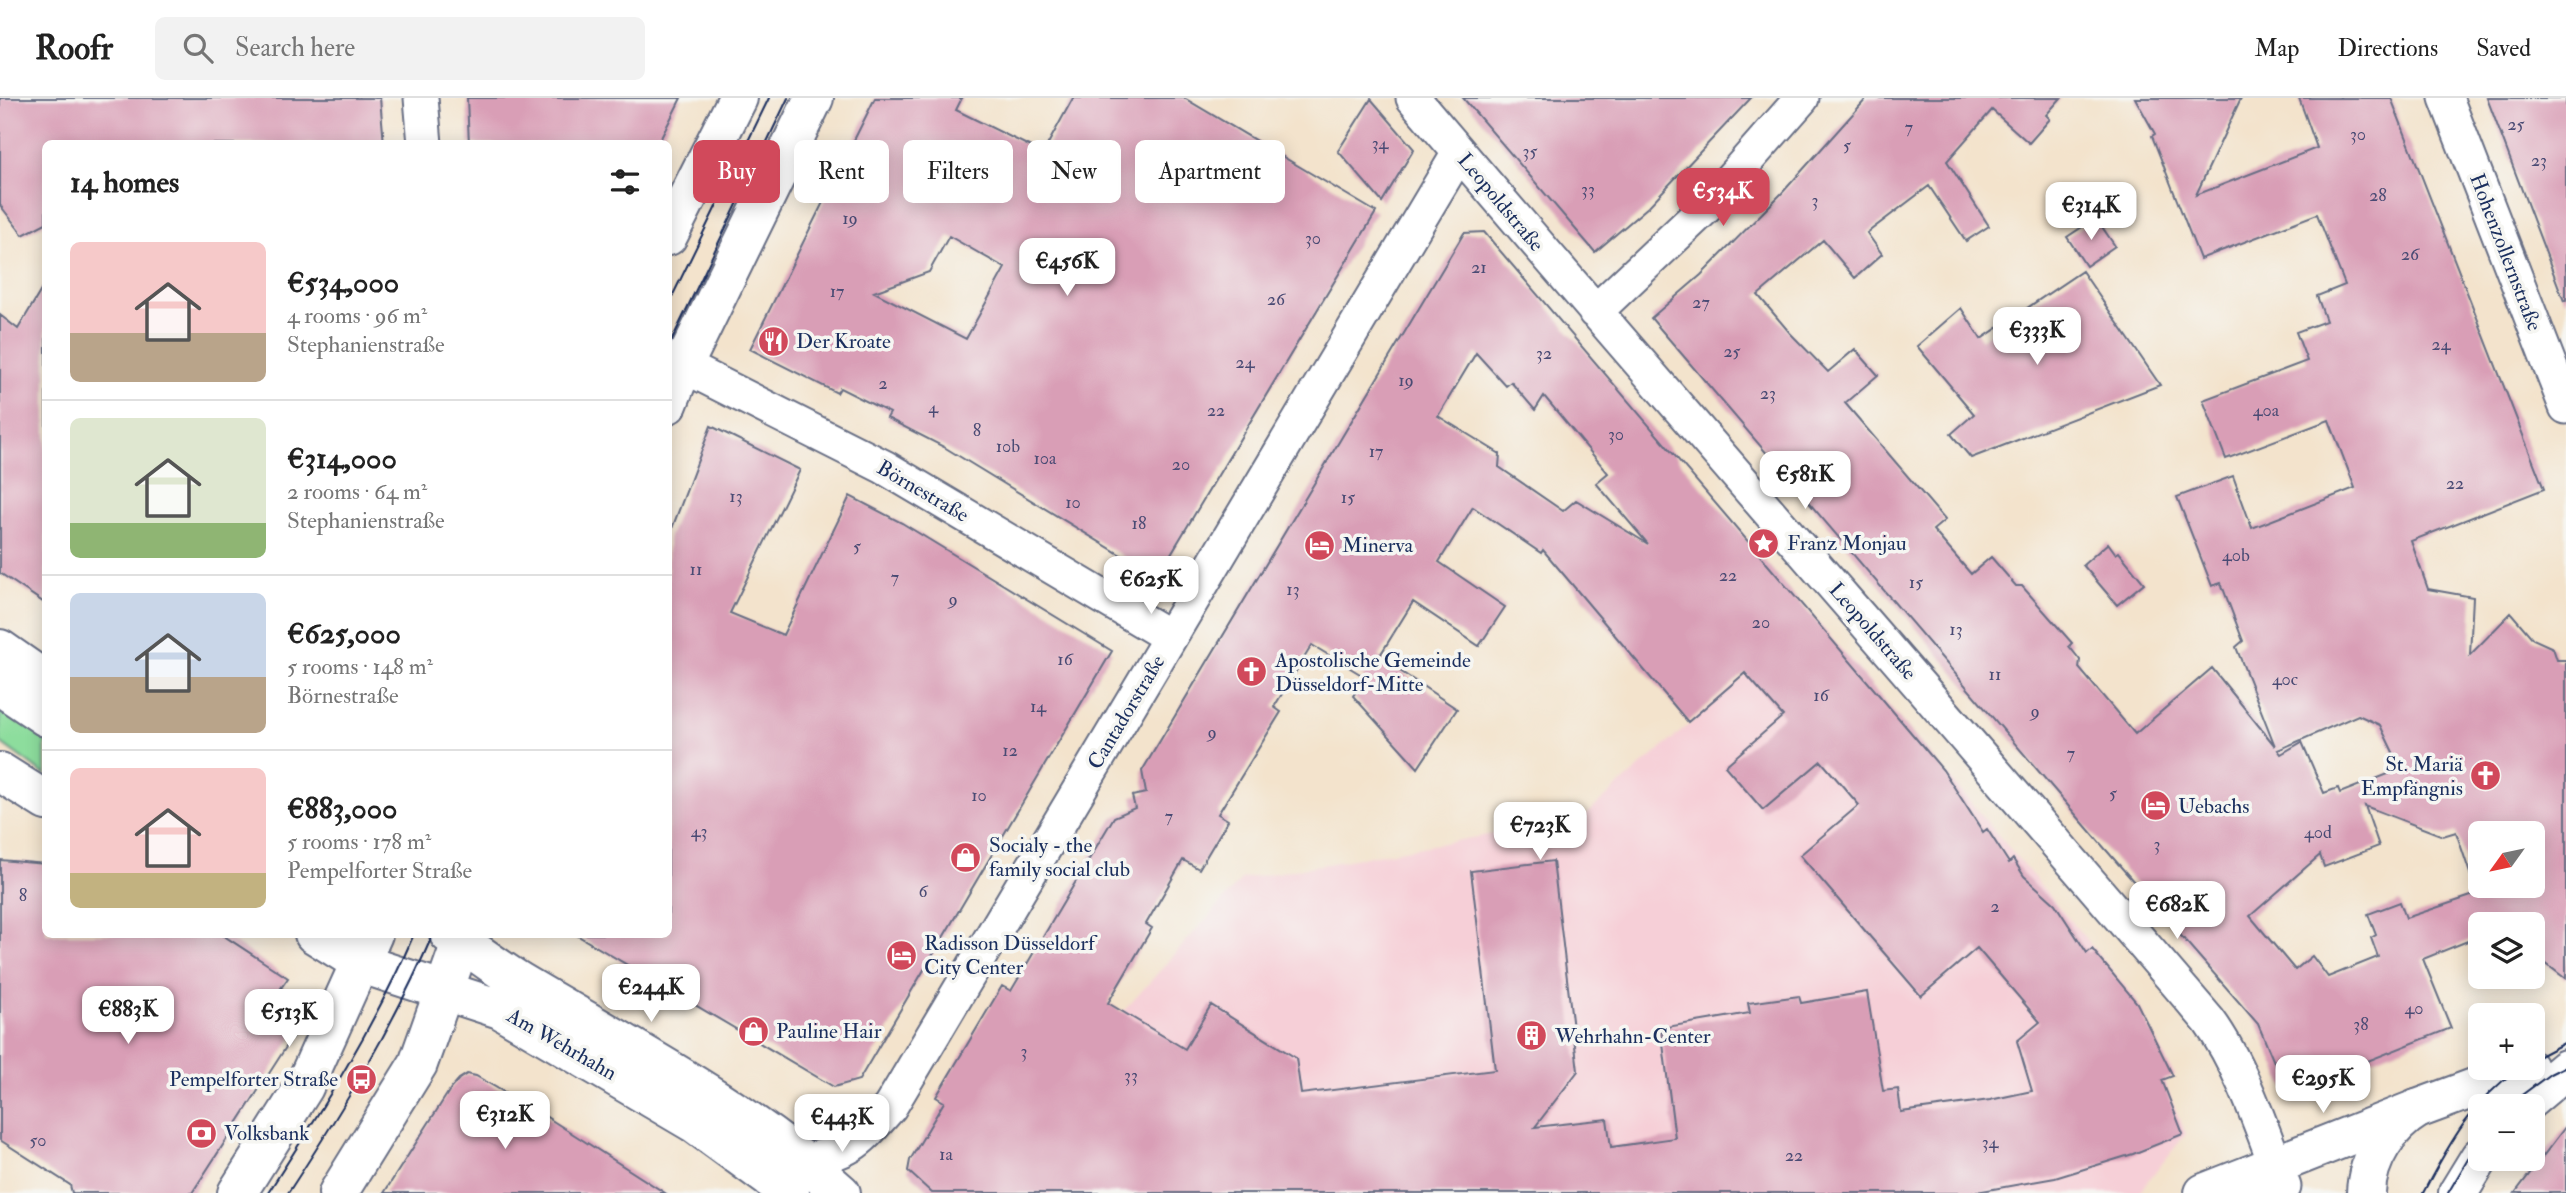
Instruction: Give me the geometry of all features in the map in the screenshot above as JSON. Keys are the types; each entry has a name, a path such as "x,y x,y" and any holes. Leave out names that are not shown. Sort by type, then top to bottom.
{"street":[{"path":"421,98 425,140"},
{"path":"672,228 738,98"},
{"path":"672,383 676,362 814,98"},
{"name":"Leopoldstraße","path":"1413,98 2209,1021 2228,1053 2272,1181"},
{"path":"1595,312 1705,208 1802,98"},
{"name":"Hohenzollernstraße","path":"2445,98 2566,407"},
{"name":"Cantadorstraße","path":"796,1177 862,1139 890,1107 1460,153"},
{"name":"Börnestraße","path":"676,362 884,467 1170,637"},
{"path":"0,649 42,678"},
{"path":"0,686 42,714"},
{"path":"0,772 42,799"},
{"name":"Am Wehrhahn","path":"328,938 368,949 454,954 518,981 665,1067 737,1114 796,1177"},
{"path":"237,1193 304,1087 368,949"},
{"path":"338,1193 418,1064 454,954"},
{"name":"Am Wehrhahn","path":"454,954 500,1009 694,1123 796,1177 841,1193"},
{"path":"2545,1062 2566,1054"},
{"path":"2536,1094 2566,1069"},
{"path":"2204,1193 2272,1181 2417,1109 2495,1080"},
{"path":"2366,1193 2366,1183 2381,1145 2400,1121 2417,1109"},
{"path":"2458,1193 2471,1171"}],"shaded area":[{"path":"1813,616 2134,996 2175,1076 2164,1081 2186,1134 2138,1193 966,1193 942,1106 1031,957 1122,1013 1242,879 1582,818"}],"green space":[{"path":"0,699 42,729 42,773 0,742"}],"building":[{"path":"0,98 380,98 384,140 42,140 42,225 23,235 0,205"},
{"path":"467,98 681,98 660,140 469,140"},
{"path":"875,98 962,98 956,110 1027,145 1027,203 1121,203 1121,140 1050,140 1073,98 1184,98 1255,140 1135,140 1135,203 1285,203 1285,158 1376,212 1157,577 944,447 887,418 890,413 840,388 837,393 750,349 823,203 889,203 889,140 854,140","holes":["949,236 1005,268 966,339 874,292 929,272"]},
{"path":"1463,98 1751,98 1648,207 1595,252"},
{"path":"1867,98 2061,98 2046,115 2050,119 2029,143 1992,110 1947,161 1989,226 1966,241 1929,186 1867,233 1882,254 1855,278 1823,240 1758,295 1828,372 1855,349 1878,375 1845,403 1945,520 1933,530 1971,574 1991,557 2016,586 2022,586 2072,643 2069,646 2080,660 2079,668 2135,734 2212,668 2275,746 2236,647 2243,641 2221,583 2212,586 2177,497 2233,476 2252,528 2355,488 2329,420 2226,459 2203,400 2307,361 2296,332 2326,321 2317,296 2345,285 2317,214 2200,259 2152,136 2155,134 2135,98 2241,98 2196,195 2317,148 2299,98 2391,98 2544,489 2411,541 2428,589 2473,597 2470,655 2511,613 2533,639 2553,648 2557,660 2566,660 2566,979 2545,963 2545,912 2468,912 2468,941 2423,959 2451,1028 2287,1093 2258,1024 1651,318 1701,275 1782,193","holes":["2358,715 2380,725 2401,769 2340,793 2338,788 2324,793 2302,742 2281,754 2278,750","2365,806 2443,836 2456,832 2468,867 2468,821 2545,821 2545,898 2468,897 2406,918 2400,902 2368,914 2376,935 2371,938 2378,957 2328,977 2312,956 2295,970 2250,916 2320,855 2324,867 2379,846"]},
{"path":"2487,98 2566,98 2564,301"},
{"path":"1371,99 1414,149 1382,202 1338,151"},
{"path":"2096,218 2115,246 2086,266 2067,237"},
{"path":"1484,232 1943,770 1983,832 1987,829 2009,863 2013,859 2024,876 2055,904 2087,953 2092,949 2137,1003 2173,1076 2162,1080 2183,1134 2133,1154 2055,1178 1971,1193 932,1193 908,1171 910,1160 944,1102 936,1097 1002,986 1011,991 1114,817 1135,808 1132,796 1146,793 1142,771 1464,233","holes":["1476,353 1506,386 1511,382 1535,410 1544,396 1608,473 1596,483 1648,544 1576,500 1563,511 1499,467 1500,454 1438,416","1473,507 1541,553 1543,550 1688,722 1745,673 1783,716 1725,766 1763,810 1821,761 1859,805 1800,855 1921,996 1977,948 2040,1022 2017,1041 2032,1091 1990,1100 1901,1112 1898,1089 1883,1091 1867,992 1801,1003 1799,996 1748,1003 1750,1013 1661,1028 1675,1138 1611,1147 1607,1119 1535,1127 1578,1071 1553,861 1471,871 1495,1070 1301,1094 1296,1058 1211,1005 1185,1049 1108,1003 1152,928 1146,924 1183,860 1199,869 1228,820 1218,814 1281,712 1274,707 1312,645 1365,677 1353,696 1418,768 1457,709 1379,657 1413,602 1479,646 1505,607 1439,562"]},
{"path":"2082,271 2160,385 1971,458 1951,434 1974,414 1917,346 1961,308 1981,339"},
{"path":"42,289 42,601 0,573 0,315 18,329"},
{"path":"711,426 800,470 730,613 783,635 850,496 902,523 1112,651 859,1080 834,1087 582,938 672,938 672,528"},
{"path":"2108,543 2116,554 2119,552 2144,583 2117,605 2083,565"},
{"path":"0,860 42,864 42,938 227,938 288,978 281,988 299,1001 291,1023 299,1027 192,1193 72,1193 70,1185 0,1140"},
{"path":"467,1074 476,1076 542,1114 665,1193 384,1193 451,1088"},
{"path":"2566,1126 2566,1193 2515,1193 2532,1171 2545,1171 2545,1154"}],"tram line":[{"path":"672,297 769,98"},
{"path":"672,340 788,98"},
{"path":"268,1193 365,1034 412,938"},
{"path":"288,1193 366,1067 431,938"},
{"path":"2545,1053 2566,1042"},
{"path":"2523,1094 2566,1066"},
{"path":"2423,1193 2463,1124 2503,1080"},
{"path":"2448,1193 2468,1159"}],"place":[{"name":"Der Kroate","path":"773,341"},
{"name":"Franz Monjau","path":"1764,543"},
{"name":"Minerva","path":"1319,545"},
{"name":"Apostolische Gemeinde Düsseldorf-Mitte","path":"1252,672"},
{"name":"St. Mariä Empfängnis","path":"2486,776"},
{"name":"Uebachs","path":"2155,806"},
{"name":"Socialy - the family social club","path":"966,857"},
{"name":"Radisson Düsseldorf City Center","path":"901,955"},
{"name":"Pauline Hair","path":"753,1031"},
{"name":"Wehrhahn-Center","path":"1532,1036"},
{"name":"Pempelforter Straße","path":"361,1079"},
{"name":"Volksbank","path":"201,1133"}]}
